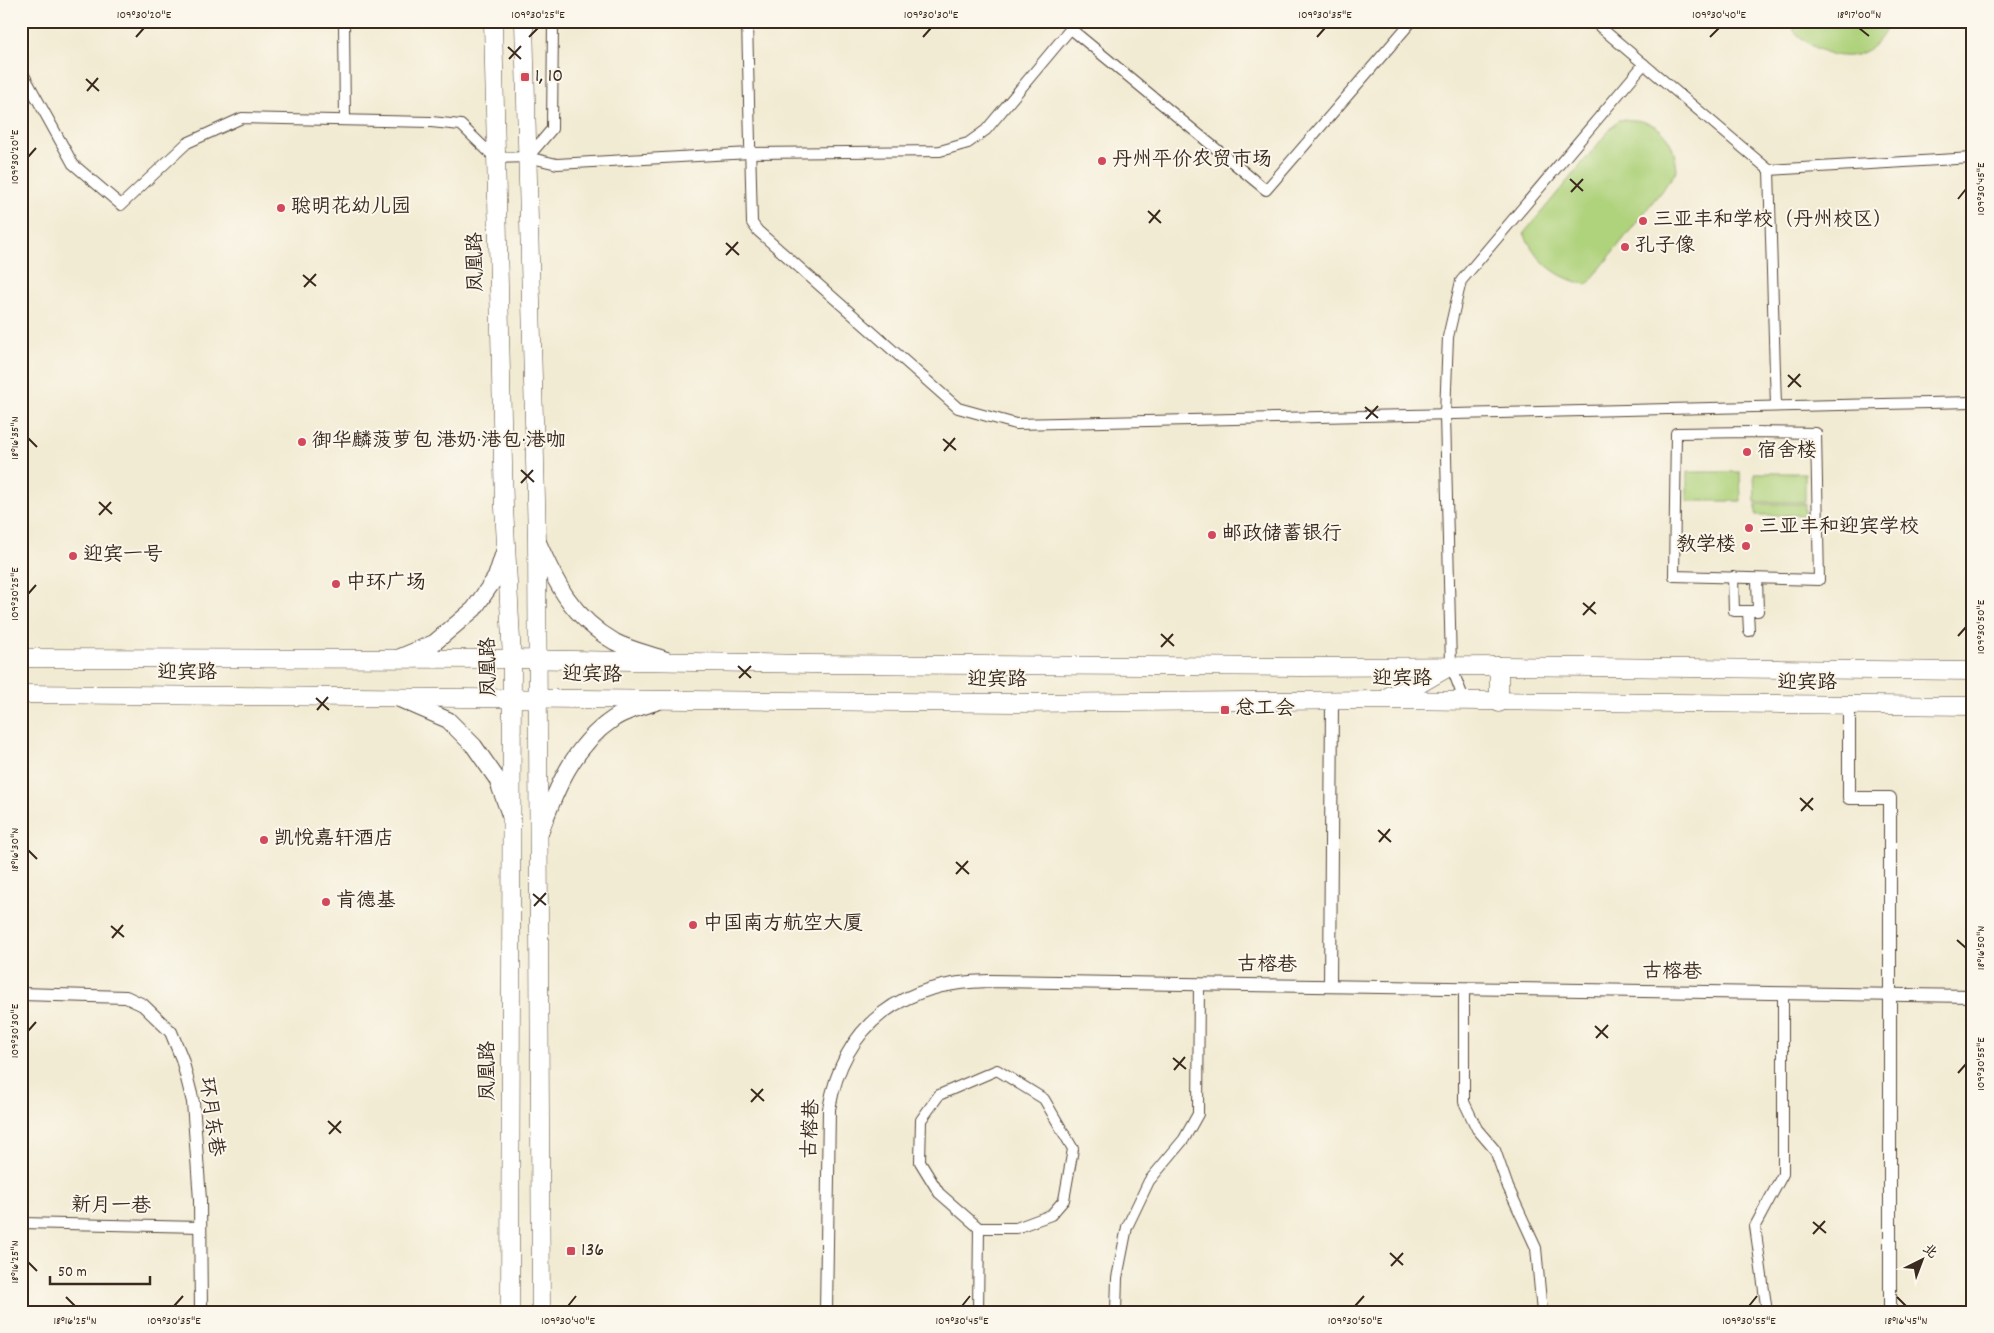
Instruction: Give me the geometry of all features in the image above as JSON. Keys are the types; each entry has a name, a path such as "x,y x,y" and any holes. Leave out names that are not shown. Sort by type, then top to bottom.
{"highway":[{"name":"凤凰路","path":"493,21 504,507 508,542 512,659 510,1312"},
{"path":"524,21 537,540 541,1312"},
{"name":"迎宾路","path":"21,658 537,659 670,662 1152,666 1499,666 1973,671"},
{"path":"1380,700 1391,690 1393,683 1384,666"},
{"path":"1380,700 1416,686 1451,666"},
{"path":"1499,666 1499,703"},
{"name":"迎宾路","path":"21,694 537,697 1016,703 1332,702 1380,700 1499,703 1973,706"}],"main road":[{"path":"537,540 555,581 584,620 616,642 670,662"},
{"path":"395,659 434,643 474,609 496,577 508,542"},
{"path":"393,696 448,720 474,746 497,779 511,818"},
{"path":"538,837 559,781 585,743 614,718 667,699"}],"street":[{"path":"344,21 345,120"},
{"path":"527,157 552,128 553,21"},
{"path":"747,21 752,223 758,231 958,408 1016,424 1973,402"},
{"path":"21,70 73,164 122,205 187,143 242,118 431,122 461,125 495,158 527,157 557,164 750,153 940,151 968,144 986,130 1074,25 1266,190 1412,21"},
{"path":"1593,21 1770,170 1973,158"},
{"path":"1465,702 1451,666 1445,414 1448,337 1461,281 1644,64"},
{"path":"1770,170 1776,406"},
{"path":"1676,430 1816,433 1819,580 1733,577 1674,576 1676,430"},
{"path":"1733,577 1734,611 1758,611 1757,579"},
{"path":"1748,611 1749,631"},
{"path":"1330,986 1332,702"},
{"path":"1849,705 1849,798 1890,798 1890,1312"},
{"name":"古榕巷","path":"826,1312 829,1109 832,1094 850,1050 870,1025 883,1013 912,994 946,984 964,981 1973,996"},
{"path":"1116,1312 1116,1278 1127,1227 1150,1181 1184,1139 1198,1114 1199,984"},
{"path":"1464,988 1464,1102 1477,1129 1495,1150 1508,1187 1536,1248 1542,1312"},
{"path":"1767,1312 1755,1226 1783,1174 1783,993"},
{"name":"环月东巷","path":"21,994 126,997 143,1005 171,1032 182,1059 193,1102 201,1227 201,1312"},
{"path":"997,1070 1044,1099 1073,1149 1064,1200 1051,1215 1016,1228 980,1228 939,1193 920,1162 921,1120 939,1095 997,1070"},
{"name":"新月一巷","path":"21,1223 201,1227"},
{"path":"978,1312 980,1228"}],"green space":[{"path":"1794,21 1889,21 1889,23 1880,38 1869,49 1859,54 1847,56 1835,55 1813,46 1794,31"},
{"path":"1618,120 1643,122 1661,130 1672,147 1677,171 1588,284 1577,282 1549,268 1535,252 1524,233"},
{"path":"1687,472 1740,472 1741,501 1687,501"},
{"path":"1754,473 1805,473 1805,502 1755,502"},
{"path":"1756,504 1805,504 1805,515 1756,515"}],"place":[{"name":"1, 10","path":"525,77"},
{"name":"丹州平价农贸市场","path":"1102,161"},
{"name":"聪明花幼儿园","path":"281,208"},
{"name":"三亚丰和学校（丹州校区）","path":"1643,221"},
{"name":"孔子像","path":"1625,247"},
{"name":"御华麟菠萝包 港奶·港包·港咖","path":"302,442"},
{"name":"宿舍楼","path":"1747,452"},
{"name":"三亚丰和迎宾学校","path":"1749,528"},
{"name":"邮政储蓄银行","path":"1212,535"},
{"name":"教学楼","path":"1746,546"},
{"name":"迎宾一号","path":"73,556"},
{"name":"中环广场","path":"336,584"},
{"name":"总工会","path":"1225,710"},
{"name":"凯悦嘉轩酒店","path":"264,840"},
{"name":"肯德基","path":"326,902"},
{"name":"中国南方航空大厦","path":"693,925"},
{"name":"136","path":"571,1251"}]}
